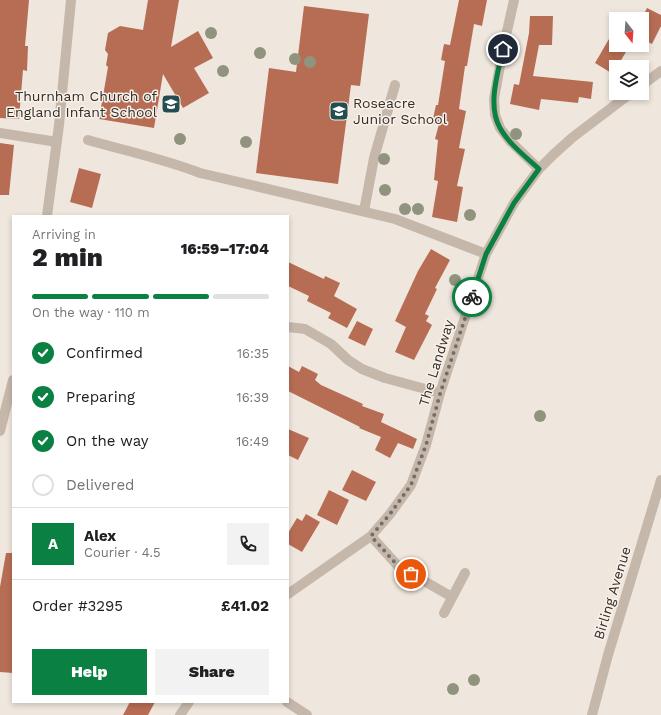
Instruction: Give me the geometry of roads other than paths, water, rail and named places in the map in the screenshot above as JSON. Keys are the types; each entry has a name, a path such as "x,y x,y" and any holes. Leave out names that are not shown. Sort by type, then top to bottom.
{"street":[{"path":"47,215 57,142 71,0"},
{"path":"514,0 494,99 494,115 500,128 510,141 539,169"},
{"path":"649,80 661,71"},
{"path":"364,211 374,158 395,85"},
{"name":"The Landway","path":"289,593 371,536 390,514 411,485 426,445 440,394 486,254 514,203 539,169 573,137 622,100"},
{"path":"0,133 57,142"},
{"path":"88,140 143,156 170,161 200,173 395,219 486,254"},
{"path":"289,327 305,329 331,344 348,360 362,369 385,378 440,394"},
{"path":"0,431 12,384"},
{"name":"Birling Avenue","path":"592,715 608,655 661,480"},
{"path":"371,536 398,566 452,597"},
{"path":"444,613 465,573"},
{"path":"180,715 188,703"},
{"path":"289,703 307,715"}],"place":[{"name":"Thurnham Church of England Infant School","path":"171,104"},
{"name":"Roseacre Junior School","path":"339,111"}]}
